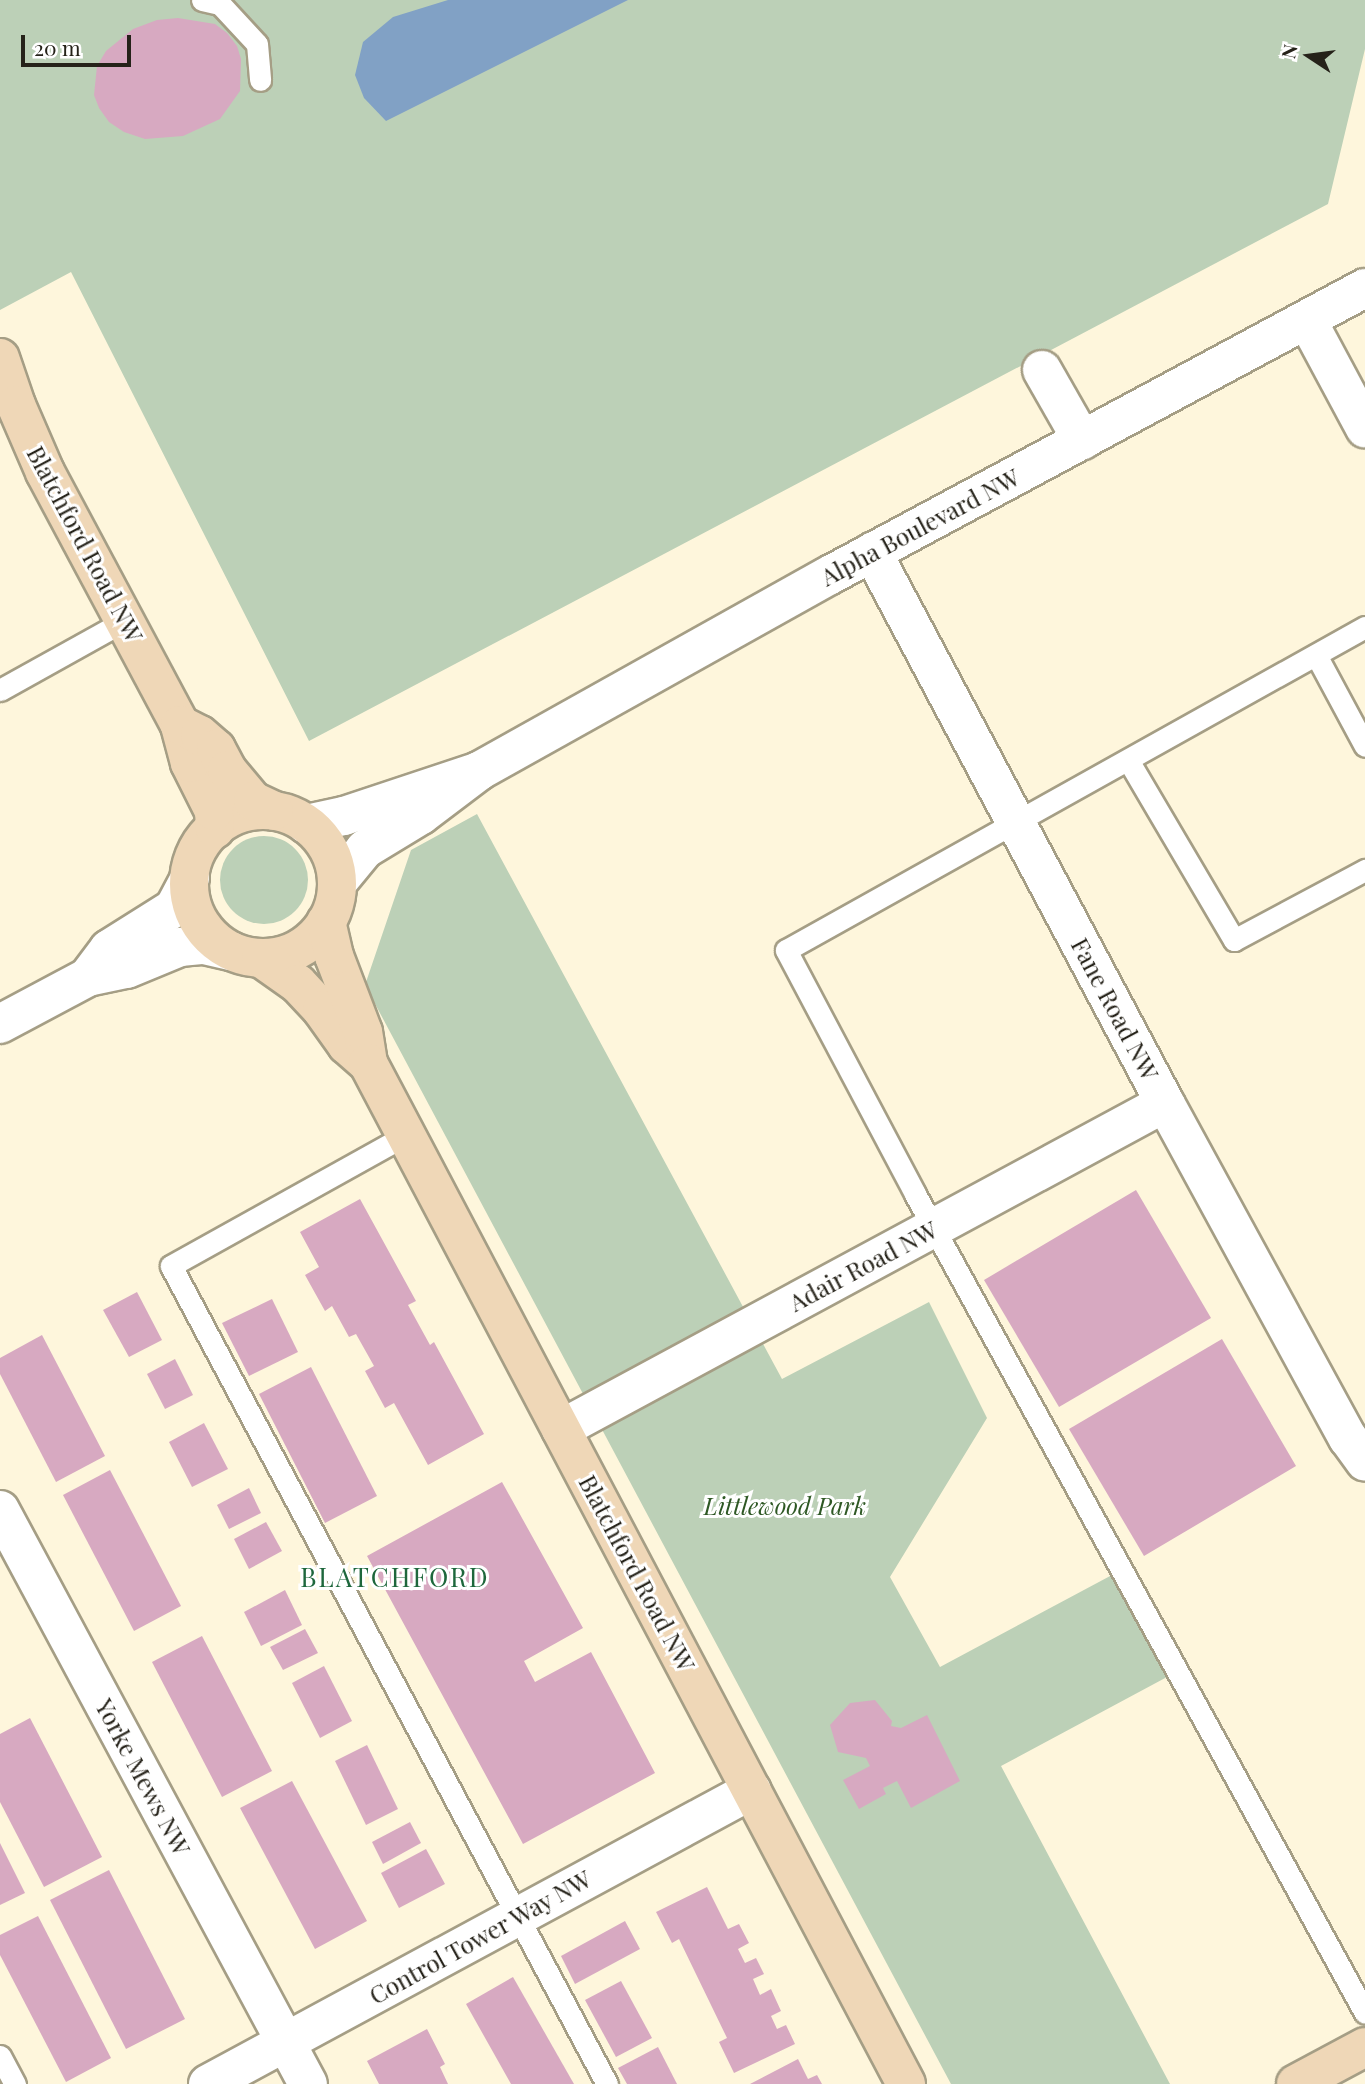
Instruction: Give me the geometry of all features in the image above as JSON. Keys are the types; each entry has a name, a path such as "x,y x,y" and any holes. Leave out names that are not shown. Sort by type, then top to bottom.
{"street":[{"name":"Alpha Boulevard NW","path":"337,883 365,849 421,815 479,771 872,552 1365,288"},
{"path":"1307,320 1365,428"},
{"name":"Blatchford Road NW","path":"0,358 36,452 180,726 190,762 214,811 215,829"},
{"path":"1042,370 1083,440"},
{"name":"Fane Road NW","path":"872,552 1165,1104 1348,1438 1365,1461"},
{"path":"0,1024 88,977 127,970 180,947 204,945 246,955 283,955 304,946 326,922 335,901 337,883 335,864 327,847 290,817 253,801 227,770 216,750 200,735 180,726"},
{"name":"Alpha Boulevard NW","path":"290,817 344,816 479,771"},
{"path":"88,977 109,949 174,908 190,878 198,851 215,829 242,814 290,817"},
{"path":"190,878 190,893 199,919 213,938 246,955"},
{"name":"Blatchford Road NW","path":"326,922 334,956 363,1032 368,1063 906,2084"},
{"name":"Blatchford Road NW","path":"246,955 298,984 323,1010 347,1045 368,1063"},
{"name":"Adair Road NW","path":"561,1429 1165,1104"},
{"name":"Yorke Mews NW","path":"0,1510 308,2084"},
{"name":"Control Tower Way NW","path":"208,2084 752,1790"},
{"path":"1296,2084 1347,2065"}],"lane":[{"path":"202,0 220,4 257,44 260,80"},
{"path":"0,690 124,621"},
{"path":"1365,627 786,950 934,1228 1365,2013"},
{"path":"1316,655 1365,746"},
{"path":"1128,760 1234,940 1365,870"},
{"path":"406,1135 171,1266 607,2084"},
{"path":"0,2056 15,2084"}],"green space":[{"path":"0,0 1365,0 1365,49 1328,204 309,741 71,272 0,310"},
{"name":"Littlewood Park","path":"477,814 782,1379 929,1302 987,1418 890,1577 940,1667 1112,1575 1167,1677 1001,1766 1170,2084 951,2084 365,985 411,850"},
{"path":"264,836 281,840 295,849 304,863 308,880 304,897 295,911 281,920 264,924 247,920 233,911 224,897 220,880 224,863 233,849 247,840"}],"water":[{"path":"448,0 628,0 386,121 364,98 355,75 363,42 393,17"}],"building":[{"path":"178,18 215,24 227,33 237,46 241,59 240,91 220,119 183,136 145,139 124,132 109,122 99,108 94,95 97,66 106,51 133,29 157,20"},
{"path":"1136,1190 1211,1318 1059,1407 984,1280"},
{"path":"360,1199 416,1301 408,1305 430,1345 434,1342 484,1434 428,1465 394,1403 385,1408 365,1371 374,1366 356,1334 349,1337 332,1306 325,1311 305,1275 319,1267 300,1232"},
{"path":"137,1292 162,1340 129,1357 103,1310"},
{"path":"272,1299 298,1352 249,1376 222,1323"},
{"path":"42,1335 105,1456 56,1482 0,1374 0,1358"},
{"path":"1222,1339 1296,1466 1144,1556 1069,1429"},
{"path":"175,1359 193,1395 165,1409 147,1374"},
{"path":"311,1367 377,1496 325,1523 259,1394"},
{"path":"204,1423 228,1469 192,1487 169,1442"},
{"path":"110,1470 181,1606 134,1631 63,1495"},
{"path":"502,1482 583,1628 524,1661 535,1682 591,1652 655,1773 523,1844 367,1556"},
{"path":"249,1488 261,1513 229,1529 217,1505"},
{"path":"266,1522 282,1551 249,1569 234,1539"},
{"path":"285,1590 302,1625 261,1646 244,1612"},
{"path":"305,1629 318,1653 283,1670 270,1647"},
{"path":"202,1636 272,1771 222,1797 152,1662"},
{"path":"324,1666 352,1721 320,1738 292,1683"},
{"path":"875,1700 892,1721 891,1726 901,1728 927,1715 960,1781 911,1808 897,1781 883,1788 886,1794 859,1809 843,1780 870,1766 866,1758 838,1752 830,1725 850,1703"},
{"path":"30,1718 102,1857 44,1887 0,1802 0,1734"},
{"path":"367,1745 398,1809 366,1825 335,1761"},
{"path":"292,1781 367,1921 315,1949 240,1808"},
{"path":"410,1822 421,1843 383,1864 372,1842"},
{"path":"0,1843 25,1893 0,1905"},
{"path":"426,1849 445,1884 399,1908 381,1873"},
{"path":"109,1870 185,2019 126,2049 50,1900"},
{"path":"707,1887 728,1929 739,1924 749,1943 738,1949 745,1963 756,1958 764,1974 753,1979 760,1995 771,1989 781,2011 771,2016 777,2029 786,2025 795,2044 734,2073 719,2042 727,2038 679,1939 672,1943 656,1912"},
{"path":"38,1916 111,2058 66,2082 0,1955 0,1935"},
{"path":"625,1921 640,1949 575,1984 561,1956"},
{"path":"513,1977 574,2084 511,2084 466,2004"},
{"path":"621,1981 652,2038 616,2057 585,2000"},
{"path":"427,2029 445,2064 440,2067 448,2084 379,2084 367,2061"},
{"path":"658,2047 677,2084 627,2084 618,2068"},
{"path":"798,2059 808,2079 817,2075 822,2084 750,2084"}],"district":[{"name":"BLATCHFORD","path":"395,1577"}]}
